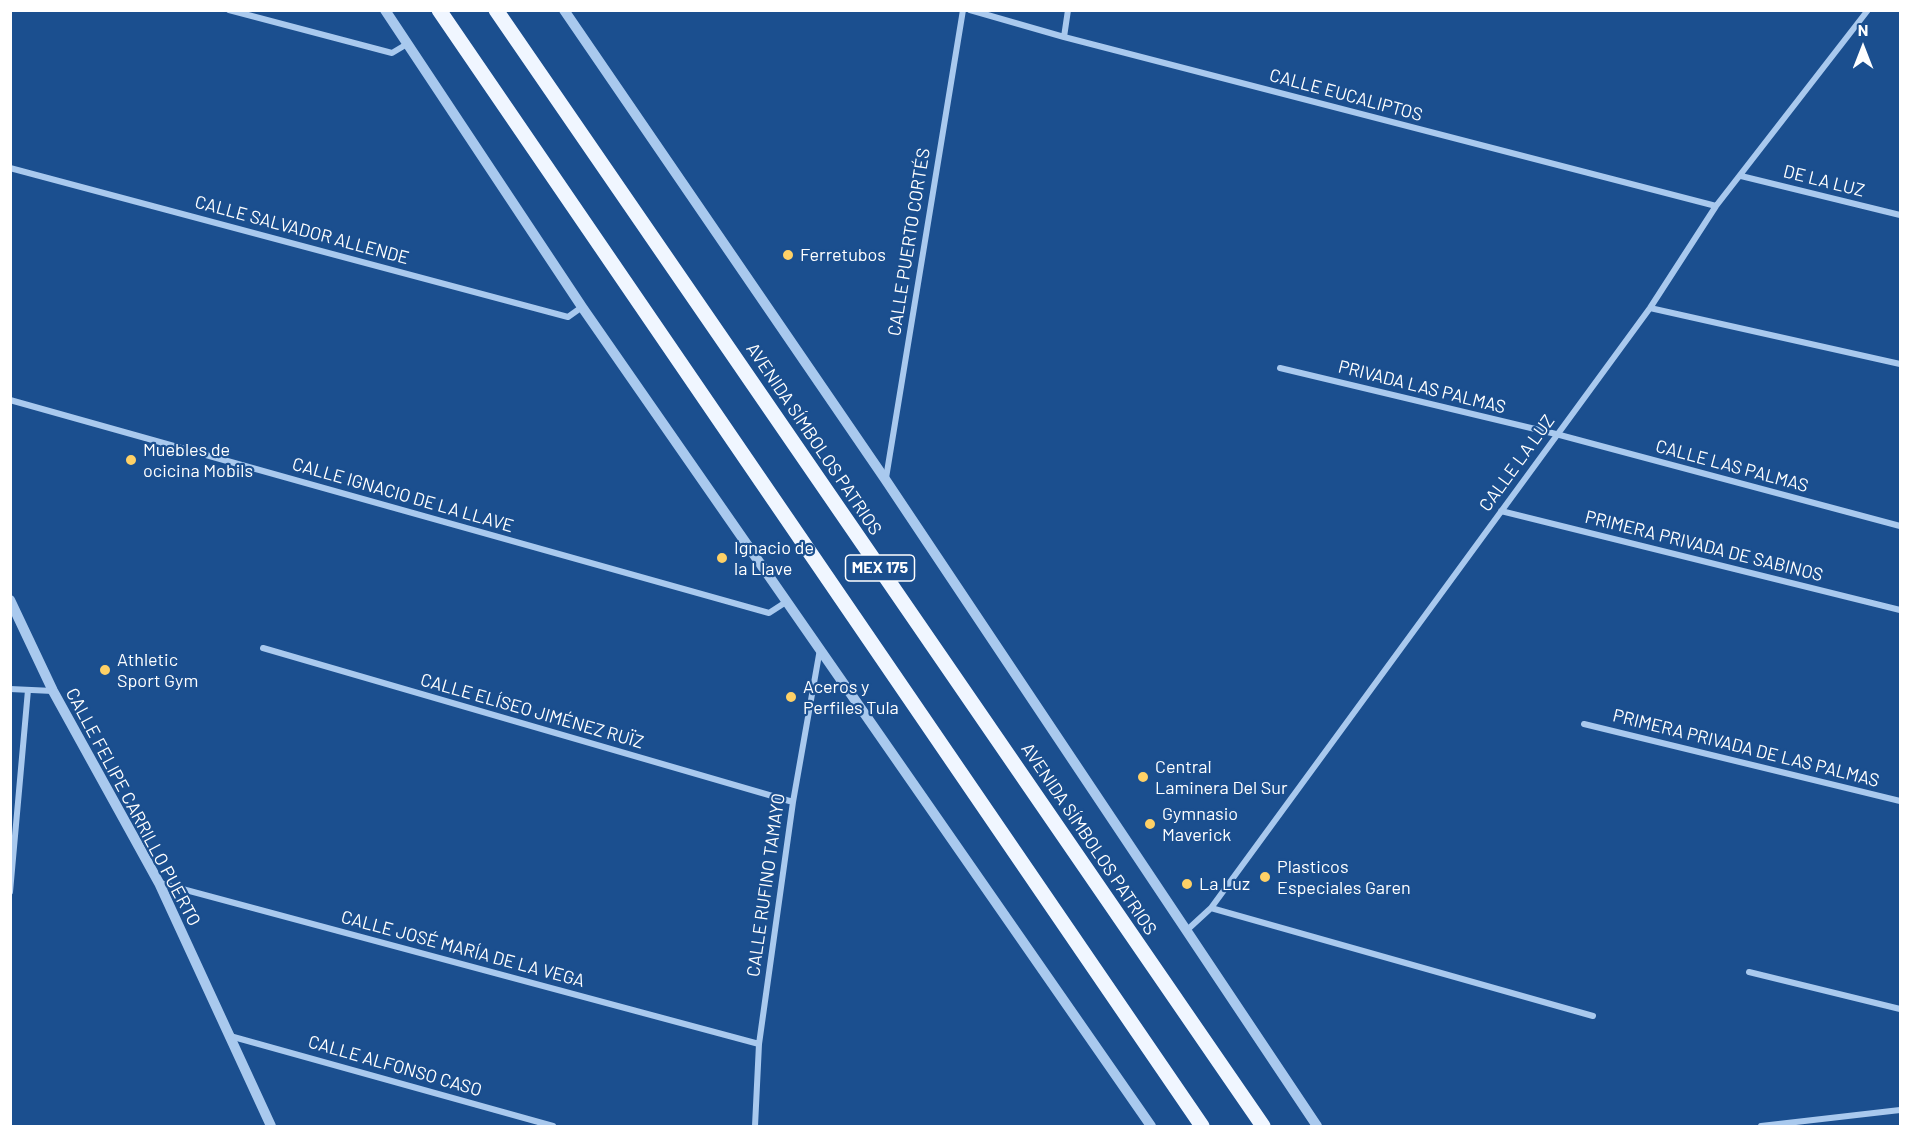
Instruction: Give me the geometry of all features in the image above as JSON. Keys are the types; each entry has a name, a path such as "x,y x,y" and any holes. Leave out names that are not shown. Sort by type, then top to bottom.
{"main road":[{"name":"MEX 175","path":"439,10 1202,1126"},
{"name":"AVENIDA SÍMBOLOS PATRIOS","path":"496,10 1263,1126"}],"street":[{"path":"229,10 392,53 407,44"},
{"path":"385,10 582,307 1151,1126"},
{"name":"AVENIDA SÍMBOLOS PATRIOS","path":"564,10 885,479 1317,1126"},
{"name":"CALLE PUERTO CORTÉS","path":"885,479 963,10"},
{"name":"CALLE EUCALIPTOS","path":"970,10 1064,37 1716,206"},
{"path":"1064,37 1068,10"},
{"name":"CALLE LA LUZ","path":"1186,931 1211,908 1650,308 1716,206 1868,10"},
{"name":"CALLE SALVADOR ALLENDE","path":"10,168 568,317 582,307"},
{"name":"DE LA LUZ","path":"1740,176 1900,215"},
{"path":"1650,308 1900,363"},
{"name":"PRIVADA LAS PALMAS","path":"1280,368 1556,434"},
{"name":"CALLE IGNACIO DE LA LLAVE","path":"10,400 769,613 786,602"},
{"name":"CALLE LAS PALMAS","path":"1556,434 1900,526"},
{"name":"PRIMERA PRIVADA DE SABINOS","path":"1501,511 1900,610"},
{"name":"CALLE FELIPE CARRILLO PUERTO","path":"10,600 53,691 159,883 272,1126"},
{"name":"CALLE ELÍSEO JIMÉNEZ RUÏZ","path":"262,648 793,802"},
{"name":"CALLE RUFINO TAMAYO","path":"755,1126 759,1044 793,802 820,649"},
{"path":"10,689 53,691"},
{"path":"10,892 28,690"},
{"name":"PRIMERA PRIVADA DE LAS PALMAS","path":"1584,724 1900,801"},
{"name":"CALLE JOSÉ MARÍA DE LA VEGA","path":"159,883 759,1044"},
{"path":"1211,908 1593,1016"},
{"path":"1749,972 1900,1009"},
{"name":"CALLE ALFONSO CASO","path":"229,1035 553,1126"},
{"path":"1761,1126 1900,1110"}],"place":[{"name":"Ferretubos","path":"788,255"},
{"name":"Muebles de ocicina Mobils","path":"131,460"},
{"name":"Ignacio de la Llave","path":"722,558"},
{"name":"Athletic Sport Gym","path":"105,670"},
{"name":"Aceros y Perfiles Tula","path":"791,697"},
{"name":"Central Laminera Del Sur","path":"1143,777"},
{"name":"Gymnasio Maverick","path":"1150,824"},
{"name":"Plasticos Especiales Garen","path":"1265,877"},
{"name":"La Luz","path":"1187,884"}]}
